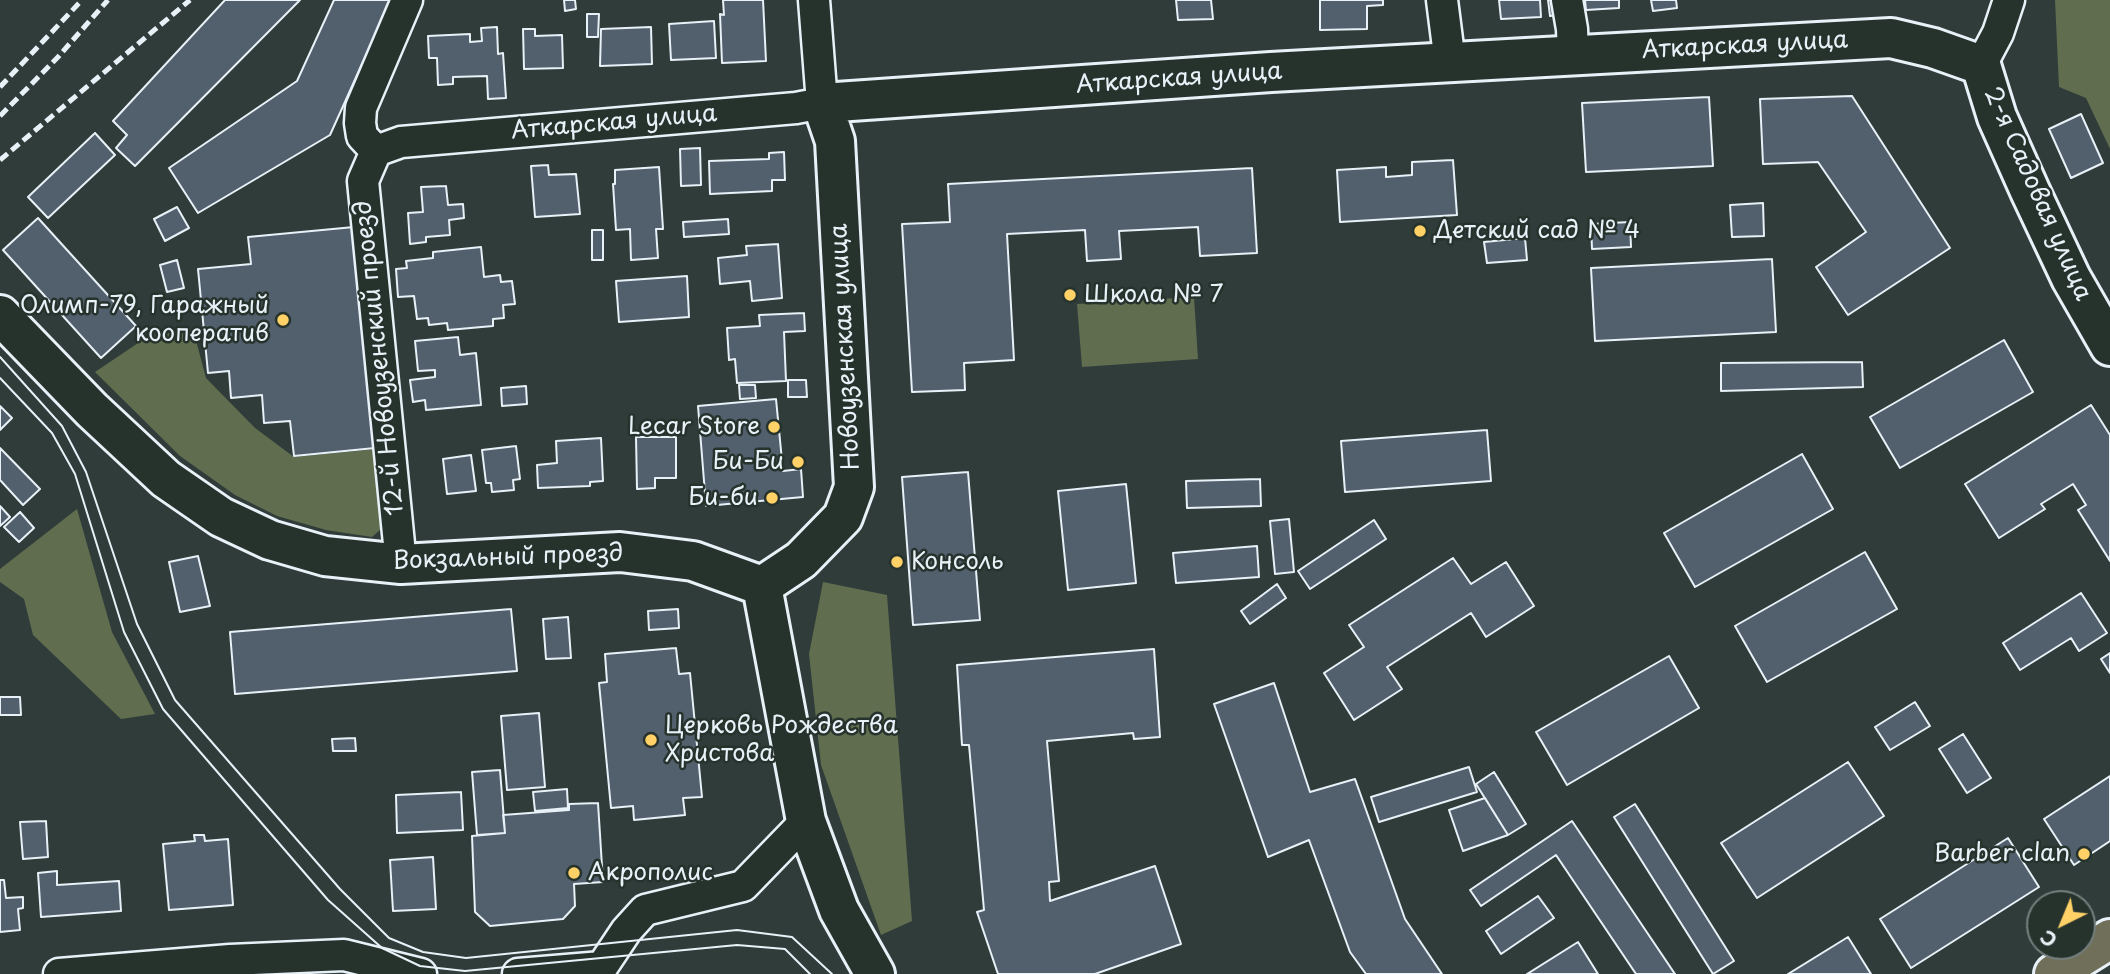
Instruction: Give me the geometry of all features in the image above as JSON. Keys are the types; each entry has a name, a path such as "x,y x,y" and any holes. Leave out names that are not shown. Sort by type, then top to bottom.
{"main road":[{"name":"Аткарская улица","path":"822,103 1271,72 1891,38 1933,48 1981,65"},
{"name":"2-я Садовая улица","path":"1981,65 1997,117 2030,191 2071,278 2110,346"},
{"name":"Новоузенская улица","path":"762,586 801,560 843,517 854,487 835,141 822,103"},
{"name":"Вокзальный проезд","path":"0,315 92,410 166,479 221,517 270,540 325,556 401,564 621,552 693,561 762,586"},
{"path":"762,586 806,821 839,909 875,974"},
{"path":"2054,974 2110,939"}],"street":[{"path":"376,151 362,136 361,108 407,0"},
{"name":"Новоузенская улица","path":"814,0 822,103"},
{"path":"1442,0 1450,63"},
{"path":"1567,0 1573,55"},
{"name":"2-я Садовая улица","path":"1981,65 1998,33 2010,0"},
{"name":"Аткарская улица","path":"376,151 401,142 796,108 822,103"},
{"name":"12-й Новоузенский проезд","path":"376,151 363,181 401,564"},
{"path":"517,974 602,971 626,931 645,910 743,886 806,821"},
{"path":"59,974 230,967 344,955 421,974"}],"green space":[{"path":"2055,0 2110,0 2110,149 2086,98 2059,87"},
{"path":"1194,297 1198,359 1082,367 1077,304"},
{"path":"193,329 206,378 255,428 294,457 377,449 384,521 380,530 372,537 326,530 277,516 235,495 180,456 95,372 147,337"},
{"path":"77,509 112,632 155,714 121,719 33,635 24,599 0,582 0,569"},
{"path":"823,582 887,595 912,921 881,935 821,765 809,654"}],"building":[{"path":"225,0 300,0 135,166 116,148 127,135 113,121"},
{"path":"334,0 391,0 330,135 198,213 169,168 297,81"},
{"path":"564,0 575,0 576,9 565,11"},
{"path":"723,0 763,0 766,61 722,63 720,14 724,15"},
{"path":"1176,0 1211,0 1213,19 1178,20"},
{"path":"1320,0 1383,0 1383,5 1367,6 1367,29 1320,30"},
{"path":"1499,0 1540,0 1541,17 1501,19"},
{"path":"1548,0 1562,0 1564,14 1550,16"},
{"path":"1585,0 1619,0 1619,8 1586,10"},
{"path":"1651,0 1676,0 1677,8 1653,11"},
{"path":"587,14 599,14 598,37 587,37"},
{"path":"714,21 716,58 671,60 669,24"},
{"path":"497,27 498,54 503,53 506,98 488,99 487,76 453,77 453,84 438,85 437,58 429,58 428,36 470,34 470,42 482,41 481,28"},
{"path":"651,27 652,64 600,66 601,29"},
{"path":"523,29 535,29 535,36 562,35 563,68 524,69"},
{"path":"1852,96 1950,248 1848,315 1816,267 1866,232 1818,162 1763,164 1760,99"},
{"path":"1709,97 1713,166 1586,172 1582,103"},
{"path":"2081,114 2103,163 2071,178 2049,129"},
{"path":"95,133 115,155 48,218 28,197"},
{"path":"700,148 701,185 681,186 680,149"},
{"path":"784,152 785,180 772,180 772,191 710,194 709,161 769,159 769,153"},
{"path":"1453,160 1457,215 1340,222 1337,170 1386,167 1386,177 1412,175 1412,162"},
{"path":"548,165 549,175 576,174 580,214 535,217 531,166"},
{"path":"659,167 663,229 656,229 658,258 631,260 630,229 616,230 613,184 615,170"},
{"path":"1252,168 1257,253 1200,256 1198,227 1119,231 1121,259 1087,261 1085,230 1007,234 1014,360 964,363 965,390 912,392 902,224 950,222 948,184"},
{"path":"446,186 448,205 463,204 464,218 449,220 450,235 426,237 426,242 410,244 408,213 423,212 421,187"},
{"path":"1763,203 1764,236 1732,237 1730,205"},
{"path":"177,207 189,228 165,241 154,219"},
{"path":"38,218 136,326 101,358 3,250"},
{"path":"728,219 729,234 684,237 683,222"},
{"path":"1630,222 1631,247 1592,249 1591,224"},
{"name":"Олимп-79, Гаражный кооператив","path":"354,227 375,448 294,456 290,421 264,423 262,395 231,398 229,371 208,373 198,269 251,264 248,237"},
{"path":"592,230 603,230 603,260 592,260"},
{"path":"1525,238 1527,260 1487,263 1484,242"},
{"path":"778,244 782,298 752,301 750,281 720,284 718,258 747,255 746,246"},
{"path":"481,247 484,277 500,275 501,282 512,281 515,304 503,305 504,318 493,319 493,326 448,330 447,323 429,325 428,318 417,319 414,296 398,297 396,269 407,268 406,261 433,258 433,252"},
{"path":"1772,259 1776,332 1595,341 1591,268"},
{"path":"177,260 184,288 167,292 160,265"},
{"path":"687,276 689,317 619,322 616,281"},
{"path":"804,313 805,331 784,332 786,381 737,383 735,359 729,360 727,328 760,326 759,315"},
{"path":"458,337 460,355 476,353 481,405 426,410 425,400 413,402 410,380 435,377 435,370 418,371 415,341"},
{"path":"2004,340 2033,392 1900,468 1870,417"},
{"path":"1862,362 1863,387 1721,391 1721,363"},
{"path":"788,380 806,380 807,397 788,397"},
{"path":"739,385 755,385 756,398 740,399"},
{"path":"526,386 527,404 502,406 501,388"},
{"path":"776,399 783,471 801,469 803,497 706,506 698,406"},
{"path":"2091,405 2110,435 2110,561 2078,510 2086,505 2073,484 2041,504 2045,509 1999,538 1965,484"},
{"path":"0,406 12,418 0,430"},
{"path":"1487,430 1491,481 1345,492 1341,441"},
{"path":"636,437 676,437 676,478 655,478 655,488 637,489"},
{"path":"601,438 603,481 590,482 590,486 538,488 537,465 557,463 556,441"},
{"path":"516,446 520,479 513,480 514,490 492,492 491,483 486,483 482,450"},
{"path":"0,448 40,489 23,505 0,480"},
{"path":"1802,454 1833,509 1695,587 1664,533"},
{"path":"471,455 476,491 447,494 443,459"},
{"path":"968,472 980,620 913,625 902,477"},
{"path":"1260,479 1261,506 1187,508 1186,481"},
{"path":"1126,484 1136,583 1068,590 1058,491"},
{"path":"0,506 10,517 0,526"},
{"path":"20,512 34,528 19,542 4,527"},
{"path":"1289,519 1294,572 1275,574 1270,521"},
{"path":"1374,520 1386,539 1310,589 1298,571"},
{"path":"1257,546 1259,577 1176,583 1173,553"},
{"path":"1865,552 1897,609 1767,682 1735,626"},
{"path":"198,556 210,606 180,612 169,562"},
{"path":"1453,558 1471,584 1506,562 1534,606 1486,637 1471,613 1387,667 1402,689 1354,720 1324,673 1364,647 1349,625"},
{"path":"1277,584 1286,598 1250,624 1241,611"},
{"path":"2081,593 2107,633 2079,651 2071,638 2020,670 2003,643"},
{"path":"511,609 517,671 235,694 230,632"},
{"path":"678,609 679,628 649,630 648,611"},
{"path":"568,617 571,658 546,659 543,619"},
{"name":"Церковь Рождества Христова","path":"676,648 679,674 690,673 702,797 683,798 685,815 634,820 633,806 611,808 599,683 607,682 605,654"},
{"path":"1154,649 1160,737 1134,739 1133,733 1047,741 1059,881 1049,882 1050,901 1155,866 1181,944 1095,974 998,974 977,912 984,910 969,745 962,745 957,665"},
{"path":"2110,653 2110,673 2101,659"},
{"path":"1669,656 1699,708 1567,785 1536,732"},
{"path":"1274,683 1310,792 1355,779 1405,919 1442,974 1366,974 1350,952 1309,840 1268,857 1214,704"},
{"path":"0,697 20,697 21,715 0,715"},
{"path":"1915,702 1930,726 1890,750 1875,727"},
{"path":"539,713 545,787 507,790 501,716"},
{"path":"1963,734 1991,778 1967,793 1939,749"},
{"path":"355,738 356,751 333,751 332,739"},
{"path":"1848,762 1884,816 1757,898 1721,843"},
{"path":"1469,767 1477,792 1379,822 1371,797"},
{"path":"500,770 505,833 477,835 472,772"},
{"path":"1494,772 1526,824 1508,835 1476,784"},
{"path":"2110,776 2110,841 2074,865 2044,819"},
{"path":"567,789 568,808 535,811 533,792"},
{"path":"461,792 463,830 397,833 396,795"},
{"path":"1485,798 1508,835 1463,851 1449,810"},
{"path":"598,803 603,882 574,884 575,906 563,919 490,926 475,912 472,836 505,833 503,815 569,810 569,804"},
{"path":"1635,804 1734,961 1713,974 1614,817"},
{"path":"46,821 48,857 23,859 20,822"},
{"path":"1572,821 1675,974 1636,974 1556,855 1481,906 1470,890"},
{"path":"194,835 204,835 205,841 228,839 233,905 169,910 163,844 195,841"},
{"path":"2008,838 2039,887 2026,890 2026,895 1911,968 1880,919"},
{"path":"433,857 436,909 393,911 390,860"},
{"path":"57,871 57,885 119,881 121,911 41,917 38,873"},
{"path":"0,880 4,880 6,898 23,897 23,908 18,909 20,930 0,932"},
{"path":"1538,896 1554,918 1501,954 1486,931"},
{"path":"1848,937 1871,974 1788,974"},
{"path":"1578,942 1598,974 1527,974"}],"tram line":[{"path":"0,357 62,426 86,472 137,624 175,700 340,889 389,938 423,952 466,958 737,930 792,937 832,974"},
{"path":"0,378 52,433 75,474 124,632 163,709 328,900 382,948 420,966 465,971 737,945 785,949 810,974"}],"railway":[{"path":"0,87 82,0"},
{"path":"0,116 58,57 108,0"},
{"path":"0,160 190,0"}],"place":[{"name":"Детский сад № 4","path":"1420,231"},
{"name":"Школа № 7","path":"1070,295"},
{"name":"Олимп-79, Гаражный кооператив","path":"283,320"},
{"name":"Lecar Store","path":"774,427"},
{"name":"Би-Би","path":"798,462"},
{"name":"Би-би","path":"772,498"},
{"name":"Консоль","path":"897,562"},
{"name":"Церковь Рождества Христова","path":"651,740"},
{"name":"Barber clan","path":"2084,854"},
{"name":"Акрополис","path":"574,873"}]}
